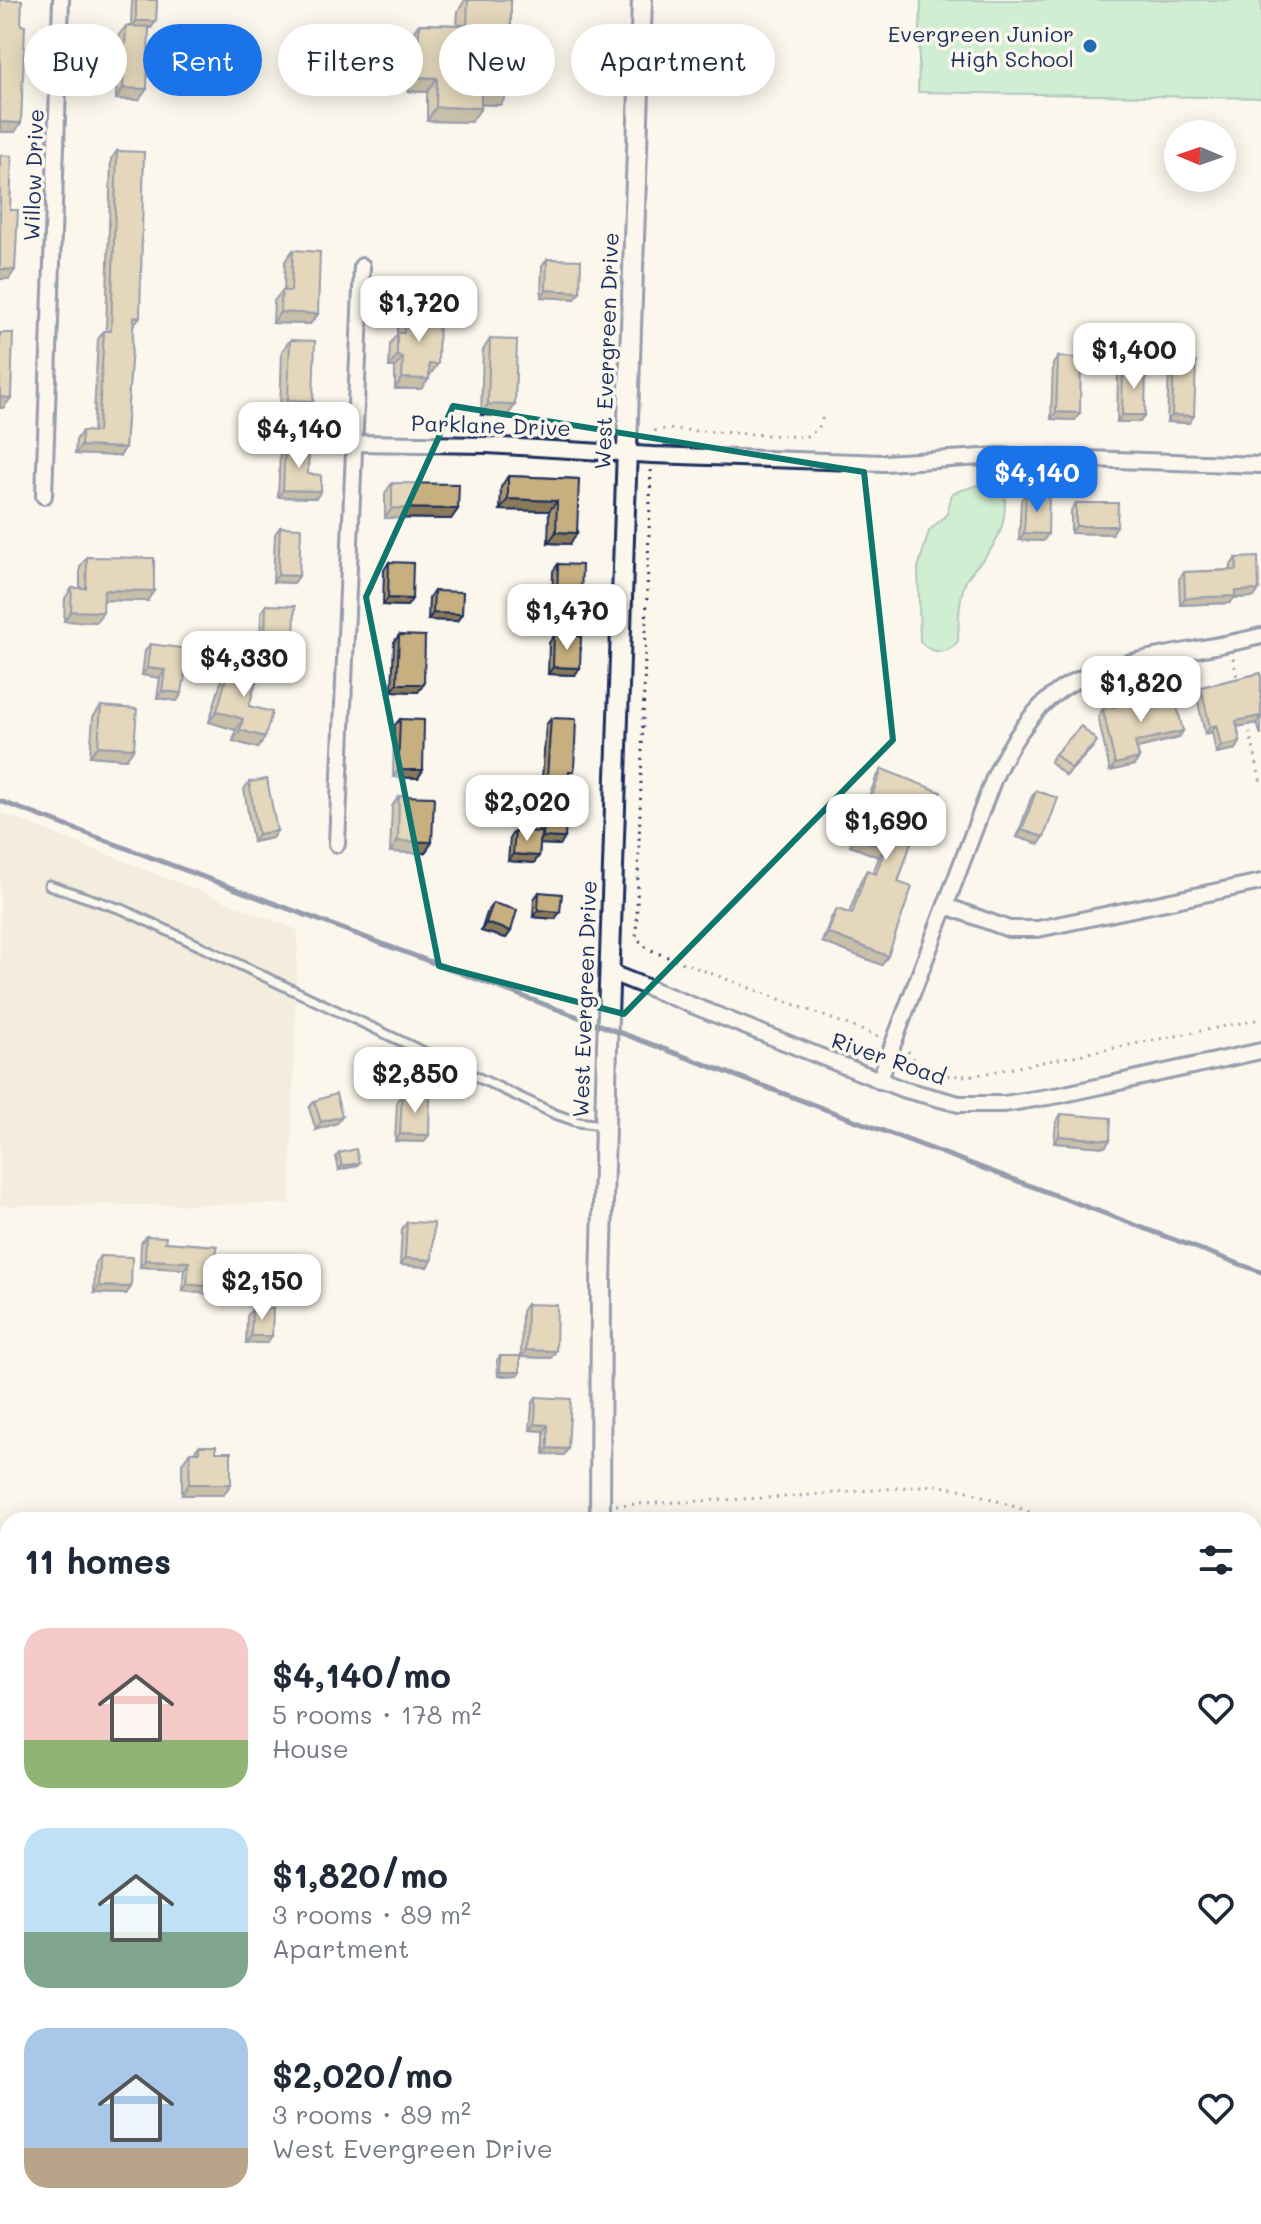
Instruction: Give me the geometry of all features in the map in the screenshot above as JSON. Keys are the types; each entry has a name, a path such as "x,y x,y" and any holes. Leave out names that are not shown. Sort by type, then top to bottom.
{"street":[{"name":"Willow Drive","path":"44,496 61,0"},
{"name":"West Evergreen Drive","path":"600,1512 609,972 642,0"},
{"path":"337,844 362,266"},
{"name":"Parklane Drive","path":"355,443 487,445 627,454 884,463 1026,457 1261,465"},
{"path":"879,1081 1002,761 1023,730 1051,698 1074,681 1106,670 1261,636"},
{"path":"946,906 1009,929 1038,929 1261,882"},
{"name":"River Road","path":"609,972 879,1081 959,1104 1004,1104 1060,1095 1261,1051"}],"lane":[{"path":"49,885 124,910 555,1114 578,1122 605,1125"}],"path":[{"path":"823,417 818,429 805,437 659,429 653,433 636,937 657,953 894,1042 905,1048 923,1069 953,1075 977,1075 1261,1019"},
{"path":"1229,643 1240,689"},
{"path":"1247,720 1261,783"},
{"path":"612,1512 935,1485 965,1490 1030,1512"}],"highlighted area":[{"path":"453,406 864,472 893,740 624,1014 439,966 366,597"}],"shaded area":[{"path":"0,812 298,930 290,1204 0,1206"}],"green space":[{"name":"Evergreen Junior High School","path":"921,0 1261,0 1261,98 918,92"},
{"path":"978,485 1005,489 1001,528 991,549 969,575 964,586 958,641 949,649 934,651 920,641 918,568 929,531 947,514 952,493"}],"building":[{"path":"0,0 22,0 24,50 21,123 0,122"},
{"path":"136,0 157,0 156,21 136,21"},
{"path":"468,0 511,0 511,24 467,24"},
{"path":"423,24 439,24 439,96 481,96 481,108 436,107 437,78 423,77"},
{"path":"127,26 143,27 143,89 127,88"},
{"path":"117,151 144,152 140,317 134,317 125,448 81,446 82,431 98,432 104,331 111,331"},
{"path":"0,155 12,156 10,210 18,210 15,270 0,269"},
{"path":"293,250 320,252 318,314 280,312 282,291 291,291"},
{"path":"547,259 581,260 580,292 546,290"},
{"path":"405,311 439,312 438,364 429,364 429,379 402,378 403,357 397,356 397,333 404,333"},
{"path":"0,333 13,333 11,398 0,397"},
{"path":"490,339 517,340 515,405 488,404"},
{"path":"290,340 315,341 313,401 288,400"},
{"path":"1058,357 1081,358 1080,413 1056,412"},
{"path":"1174,361 1196,362 1194,416 1172,415"},
{"path":"1123,367 1146,367 1145,415 1122,415"},
{"path":"285,443 309,444 308,474 321,475 321,491 283,490"},
{"path":"508,476 579,479 577,533 556,532 557,501 508,499"},
{"path":"392,483 459,484 458,509 392,508"},
{"path":"1026,493 1049,494 1048,534 1024,533"},
{"path":"1076,503 1118,503 1117,526 1076,526"},
{"path":"280,527 301,528 299,576 278,575"},
{"path":"87,557 154,558 154,591 104,590 103,612 71,611 72,588 86,588"},
{"path":"1258,557 1259,590 1235,591 1235,596 1185,598 1184,572 1237,570 1236,558"},
{"path":"389,562 413,563 412,599 388,598"},
{"path":"558,564 582,565 581,601 557,600"},
{"path":"434,591 463,592 462,614 433,613"},
{"path":"266,605 295,606 294,643 265,642"},
{"path":"399,635 425,636 424,684 397,684"},
{"path":"554,635 581,636 580,668 553,667"},
{"path":"150,644 189,649 182,693 162,691 165,670 147,668"},
{"path":"231,661 260,669 249,706 272,712 265,737 240,730 243,719 217,711"},
{"path":"1261,673 1261,716 1236,721 1240,742 1221,746 1216,725 1210,727 1201,687"},
{"path":"1174,693 1183,731 1135,742 1139,758 1115,764 1103,709"},
{"path":"101,706 137,709 134,748 98,746"},
{"path":"551,718 576,719 574,771 569,771 565,838 543,837"},
{"path":"400,719 424,720 423,770 398,770"},
{"path":"1081,726 1097,741 1071,769 1055,754"},
{"path":"882,769 941,792 932,816 921,812 898,882 912,887 888,956 828,933 837,909 852,914 867,870 876,874 885,848 856,837"},
{"path":"267,779 277,831 258,834 249,782"},
{"path":"1036,791 1058,798 1044,837 1022,830"},
{"path":"399,796 434,797 432,842 398,841"},
{"path":"515,830 541,832 539,856 513,854"},
{"path":"539,892 562,894 560,912 538,910"},
{"path":"493,903 517,910 511,931 486,923"},
{"path":"336,1094 342,1116 321,1122 314,1101"},
{"path":"402,1094 430,1095 429,1135 400,1134"},
{"path":"1061,1114 1111,1118 1110,1140 1059,1136"},
{"path":"356,1149 359,1163 342,1166 339,1153"},
{"path":"407,1222 434,1223 432,1260 405,1258"},
{"path":"146,1236 166,1237 165,1242 217,1246 213,1287 187,1284 189,1262 145,1260"},
{"path":"100,1256 132,1257 131,1287 99,1286"},
{"path":"527,1304 557,1305 556,1351 526,1350"},
{"path":"252,1309 273,1309 272,1336 251,1336"},
{"path":"500,1356 520,1356 520,1372 500,1372"},
{"path":"536,1397 571,1399 568,1449 548,1448 548,1425 535,1424"},
{"path":"199,1446 216,1446 216,1452 231,1452 231,1484 189,1484 190,1452 199,1452"}],"railway":[{"path":"0,801 1261,1272"}],"place":[{"name":"Evergreen Junior High School","path":"1090,46"}]}
